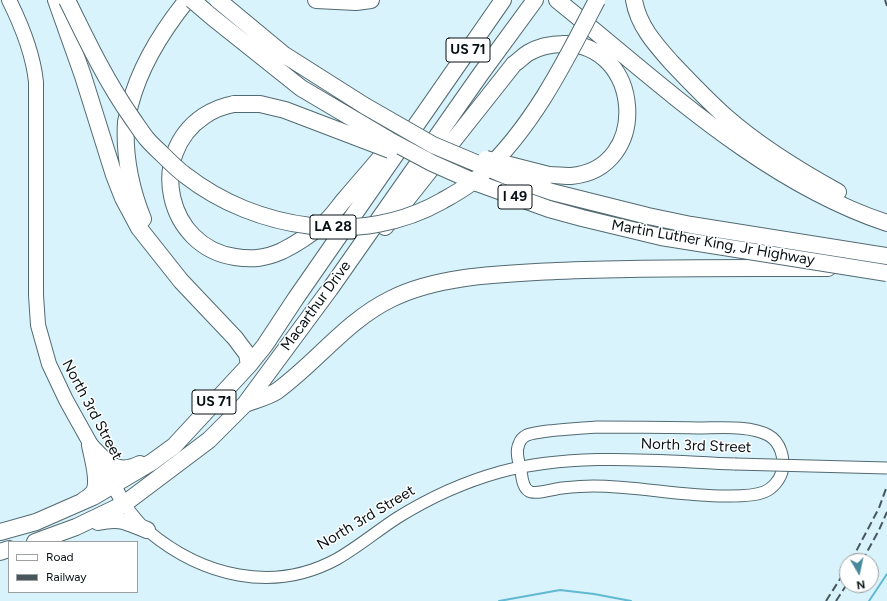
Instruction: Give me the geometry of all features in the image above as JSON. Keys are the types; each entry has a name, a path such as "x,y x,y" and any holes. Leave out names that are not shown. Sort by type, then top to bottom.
{"highway":[{"path":"56,0 83,76 114,175 123,198 139,228 152,246 181,281 235,338 247,354 249,365"},
{"name":"LA 28","path":"67,0 101,69 118,98 147,139 184,175 227,201 265,216 291,224 356,228 399,220 427,210 457,193 481,175 503,153 538,107 554,83 597,0"},
{"path":"152,246 138,207 133,187 129,164 126,122 133,94 148,59 172,18 187,0"},
{"name":"Martin Luther King, Jr Highway","path":"192,0 301,88 389,140 432,163 477,183 534,204 582,218 660,237 887,274"},
{"name":"Martin Luther King, Jr Highway","path":"218,0 283,54 365,106 432,145 514,179 546,190 648,216 691,225 887,256"},
{"path":"316,0 356,2 371,0"},
{"name":"Macarthur Drive","path":"7,531 42,519 82,502 113,486 152,462 174,446 249,365 265,345 503,0"},
{"name":"Macarthur Drive","path":"38,541 76,527 124,504 209,440 245,404 330,289 480,74 535,0"},
{"path":"557,0 713,126 772,168 831,200 887,223"},
{"path":"634,0 643,25 657,46 687,80 725,116 760,144 794,167 887,219"},
{"path":"330,289 352,270 514,64 528,53 558,44 572,44 588,48 600,54 610,64 624,89 627,102 628,120 620,144 610,157 599,167 585,173 572,176 549,175 432,145"},
{"path":"432,163 385,148 285,110 260,104 234,104 213,111 202,117 185,135 173,158 170,176 174,206 182,222 192,236 201,244 221,254 254,259 273,255 284,250 324,224 416,115 433,100"},
{"path":"245,404 276,392 355,321 392,298 418,289 493,274 612,269 856,268"},
{"path":"90,445 110,465 125,469 134,467 174,446"},
{"path":"82,502 94,492 96,486 90,445"},
{"path":"38,541 108,520 116,519 147,530"}],"main road":[{"name":"North 3rd Street","path":"9,0 31,54 35,78 37,106 35,284 38,325 48,364 90,445 124,504"}],"street":[{"path":"597,427 749,429 770,435 777,442 783,458 781,474 772,487 765,492 734,496 693,496 642,489 592,486 531,492 526,488 523,482 520,468 517,449 522,438 527,435 571,428 597,427"},
{"name":"North 3rd Street","path":"124,504 147,530 179,554 217,571 266,577 290,575 318,567 336,559 398,517 451,489 488,476 520,468 545,464 595,460 887,468"}],"waterway":[{"path":"869,601 887,574"},
{"path":"499,601 560,590 594,594 631,601"}],"railway":[{"path":"885,0 887,6"},
{"path":"855,553 879,508 887,486"},
{"path":"866,553 887,512"},
{"path":"826,601 839,581"},
{"path":"836,601 841,593"}]}
